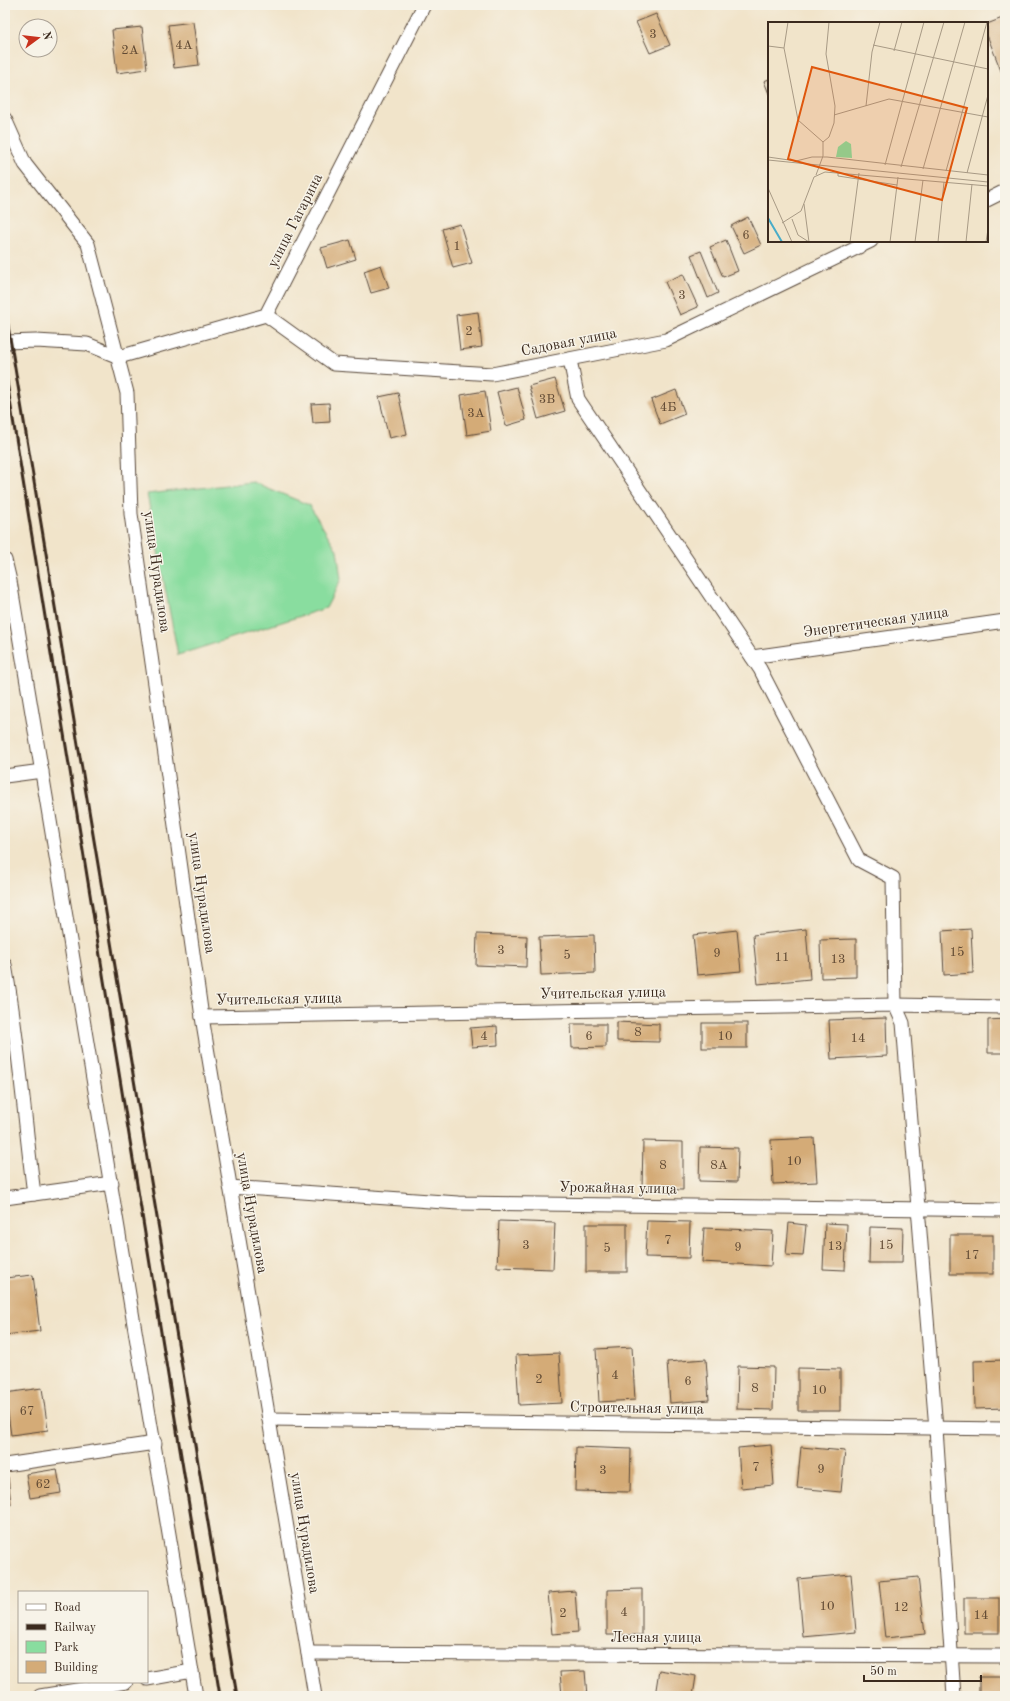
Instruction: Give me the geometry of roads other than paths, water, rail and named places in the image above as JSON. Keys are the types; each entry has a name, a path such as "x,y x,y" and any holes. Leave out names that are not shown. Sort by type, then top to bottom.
{"street":[{"name":"улица Гагарина","path":"266,315 424,5"},
{"name":"улица Нурадилова","path":"5,119 25,164 88,244 127,393 131,514 202,1017 315,1696"},
{"path":"988,200 1005,191"},
{"name":"Садовая улица","path":"266,315 334,364 492,374 570,360 666,340 869,242"},
{"path":"5,342 36,341 87,344 118,357 266,315"},
{"path":"570,360 578,400 760,669 859,860 893,878 895,1005 903,1023 936,1429 954,1696"},
{"path":"5,560 10,581 112,1183 196,1696"},
{"name":"Энергетическая улица","path":"752,657 1005,621"},
{"path":"5,776 42,771"},
{"path":"5,965 12,1007 25,1128 34,1194"},
{"name":"Учительская улица","path":"202,1017 895,1005 1005,1007"},
{"path":"5,1198 112,1183"},
{"name":"Урожайная улица","path":"230,1187 458,1203 1005,1210"},
{"name":"Строительная улица","path":"269,1419 1005,1429"},
{"path":"5,1465 155,1443"},
{"name":"Лесная улица","path":"308,1653 1005,1656"},
{"path":"148,1679 192,1671"},
{"path":"40,1696 120,1683"}],"railway":[{"path":"5,308 237,1696"},
{"path":"5,370 220,1696"}]}
